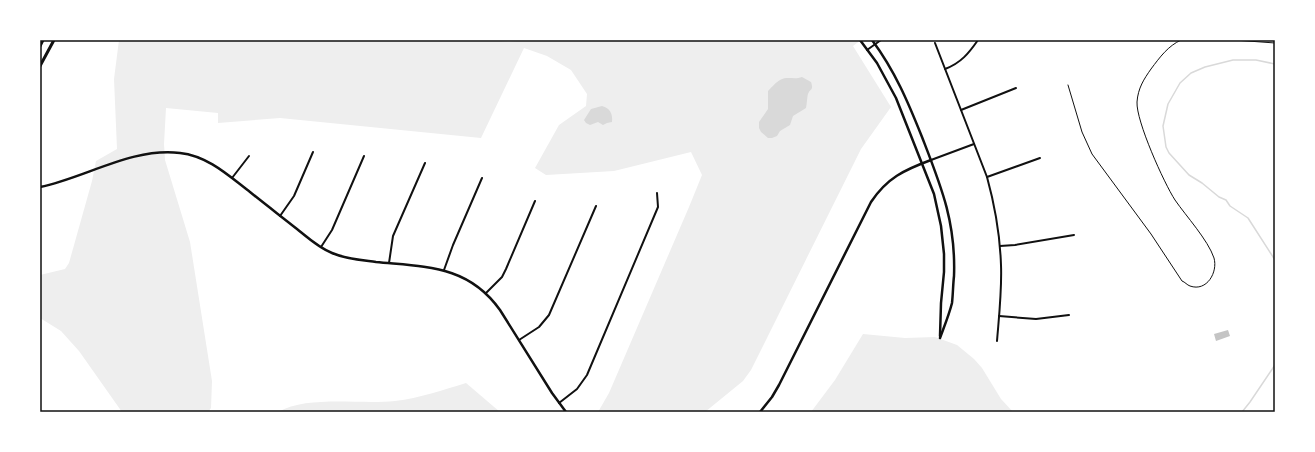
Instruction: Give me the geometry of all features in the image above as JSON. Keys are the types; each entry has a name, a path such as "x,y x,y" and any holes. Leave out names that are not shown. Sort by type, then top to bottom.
{"main road":[{"path":"40,46 43,40"},
{"path":"40,66 54,40"}],"street":[{"path":"860,40 891,88 934,194 943,239 944,272 940,338 952,304 954,250 952,229 946,201 901,87 894,73 872,40"},
{"path":"867,50 881,40"},
{"path":"945,69 960,62 966,57 978,40"},
{"path":"935,43 987,177 997,216 1001,266 997,341"},
{"path":"961,110 1016,88"},
{"path":"760,412 779,385 871,202 889,181 898,174 974,144"},
{"path":"40,187 138,156 168,152 197,157 217,167 321,247 344,257 444,270 469,280 486,293 498,306 566,412"},
{"path":"280,216 294,196 313,152"},
{"path":"232,178 249,156"},
{"path":"321,247 332,230 364,156"},
{"path":"987,177 1040,158"},
{"path":"389,263 393,236 425,163"},
{"path":"444,270 457,234 482,178"},
{"path":"559,403 577,389 588,375 658,207 657,193"},
{"path":"486,293 502,277 535,201"},
{"path":"519,340 539,327 549,315 596,206"},
{"path":"1000,246 1015,245 1074,235"},
{"path":"999,316 1036,319 1069,315"}],"lane":[{"path":"1068,85 1082,132 1092,154 1151,234 1182,281 1189,286 1194,287 1204,285 1212,277 1214,271 1214,258 1208,247 1174,199 1166,183 1152,153 1139,114 1137,103 1141,84 1153,66 1168,48 1182,40"},
{"path":"1234,40 1275,43"}],"shaded area":[{"path":"119,40 488,40 509,42 524,40 861,40 853,46 891,107 861,149 751,370 743,381 705,412 598,412 609,393 702,175 691,152 614,171 546,175 535,168 559,125 586,106 587,94 571,70 547,56 524,48 481,138 280,118 218,123 218,113 166,108 164,144 165,160 190,242 212,381 211,408 208,412 122,412 79,351 61,331 40,318 40,275 65,269 69,263 92,181 96,161 117,149 114,79"},
{"path":"802,77 811,82 812,87 808,94 806,108 793,116 790,125 780,131 777,136 768,138 761,132 759,122 768,109 768,91 780,80"},
{"path":"602,106 607,108 610,112 612,122 603,125 598,122 590,125 586,123 584,120 591,109"},
{"path":"863,334 905,338 935,337 957,345 974,359 982,368 1001,399 1013,412 811,412 835,380"},
{"path":"466,383 500,412 278,412 290,407 319,402 381,402 404,400 431,394"}],"building":[{"path":"1228,330 1230,336 1216,341 1214,334"}],"waterway":[{"path":"1275,64 1256,60 1233,60 1205,67 1191,73 1180,83 1168,104 1163,126 1166,147 1169,153 1189,175 1202,183 1219,197 1226,200 1230,206 1248,218 1275,260"},
{"path":"1242,412 1275,365"}]}
